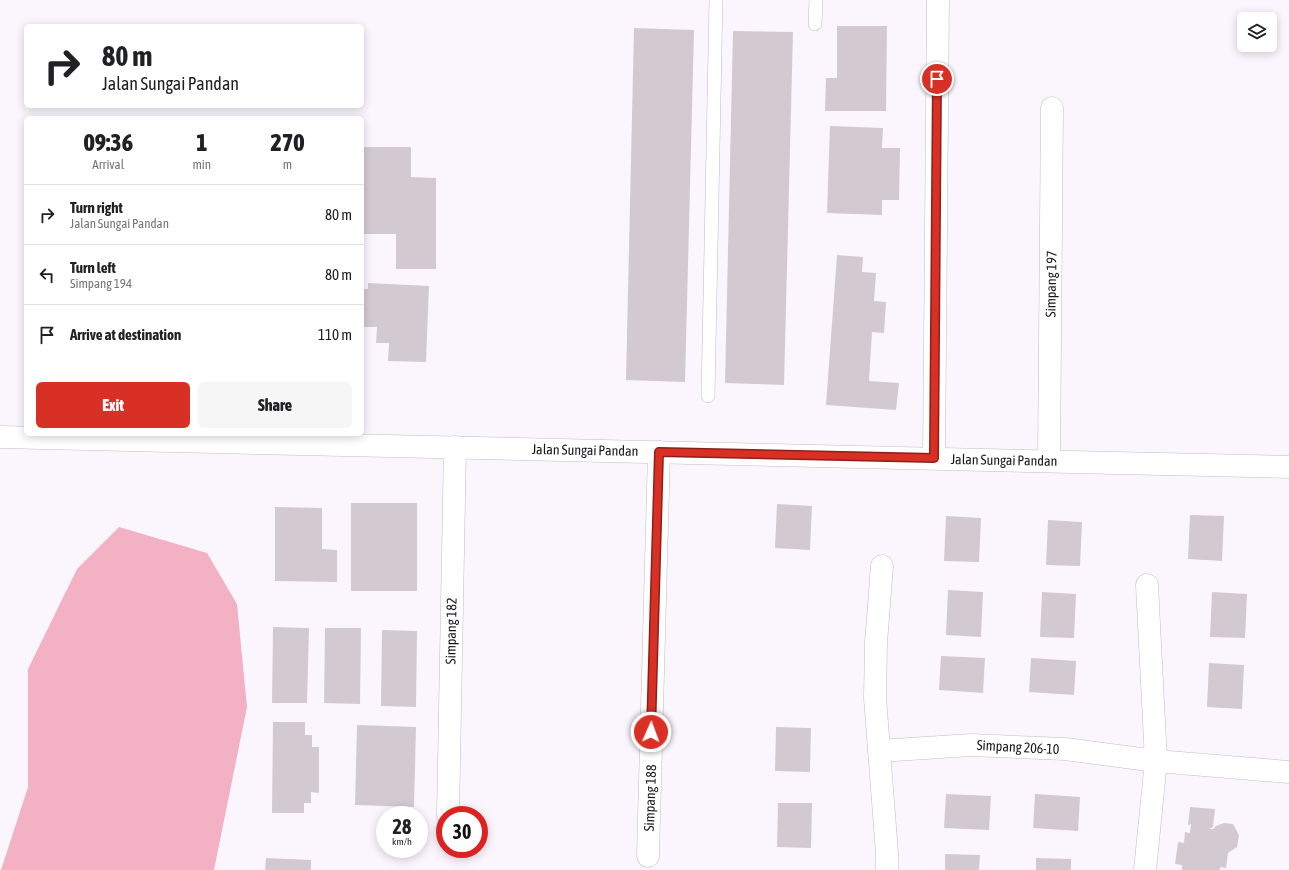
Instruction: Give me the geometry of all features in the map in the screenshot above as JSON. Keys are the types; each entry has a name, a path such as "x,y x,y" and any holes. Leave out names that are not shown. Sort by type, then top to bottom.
{"street":[{"path":"934,458 938,0"},
{"name":"Simpang 197","path":"1049,460 1052,108"},
{"name":"Jalan Sungai Pandan","path":"0,437 1049,460 1289,467"},
{"name":"Simpang 182","path":"448,806 455,447"},
{"name":"Simpang 188","path":"648,856 659,452"},
{"path":"882,566 876,643 876,698 887,853 886,870"},
{"path":"1145,870 1156,761 1147,585"},
{"name":"Simpang 206-10","path":"879,751 970,745 1065,749 1156,761 1289,772"}],"lane":[{"path":"708,396 716,0"},
{"path":"815,24 816,0"}],"shaded area":[{"path":"119,527 207,553 237,604 247,707 214,870 1,870 28,787 28,669 77,569"}],"building":[{"path":"837,26 887,26 886,111 825,111 826,78 837,78"},
{"path":"634,28 694,30 685,382 626,380"},
{"path":"733,31 793,32 784,385 725,383"},
{"path":"830,126 883,128 882,148 900,148 899,200 882,200 882,215 827,213"},
{"path":"364,147 411,147 411,177 436,178 436,269 396,269 396,234 364,234"},
{"path":"837,255 863,257 862,272 876,273 874,301 886,302 884,333 872,332 869,381 899,383 896,410 826,405"},
{"path":"368,283 429,286 426,362 388,361 389,343 376,343 377,327 364,327 364,289 368,289"},
{"path":"351,503 417,503 417,591 351,591"},
{"path":"777,504 812,506 810,550 775,548"},
{"path":"275,507 322,508 322,549 337,550 337,582 275,581"},
{"path":"1190,515 1224,516 1222,561 1188,559"},
{"path":"946,516 981,518 979,562 944,561"},
{"path":"1048,520 1082,522 1080,566 1046,565"},
{"path":"948,590 983,592 981,637 946,635"},
{"path":"1042,592 1076,594 1074,638 1040,637"},
{"path":"1212,592 1247,594 1245,638 1210,637"},
{"path":"273,627 309,628 307,703 272,703"},
{"path":"325,628 361,628 360,704 324,703"},
{"path":"382,630 417,631 416,707 381,706"},
{"path":"941,656 985,658 983,693 939,690"},
{"path":"1031,658 1076,661 1074,695 1029,692"},
{"path":"1209,663 1244,665 1242,709 1207,707"},
{"path":"273,722 305,722 305,735 312,735 312,747 319,747 319,793 311,792 311,803 304,803 304,813 272,813"},
{"path":"357,725 416,727 414,806 355,805"},
{"path":"776,727 811,728 810,772 775,771"},
{"path":"946,794 991,796 989,830 944,828"},
{"path":"1035,794 1080,797 1078,831 1033,828"},
{"path":"778,803 812,803 811,848 777,847"},
{"path":"1190,807 1215,809 1213,827 1209,829 1213,829 1224,823 1233,824 1239,835 1237,847 1228,853 1226,868 1220,867 1220,870 1182,870 1182,865 1175,864 1178,842 1184,843 1185,832 1190,833 1191,824 1188,825"},
{"path":"945,854 980,855 979,870 945,870"},
{"path":"266,858 311,860 311,870 265,870"},
{"path":"1036,858 1071,859 1071,870 1036,870"}],"route":[{"path":"651,732 659,452 934,458 937,79"}]}
